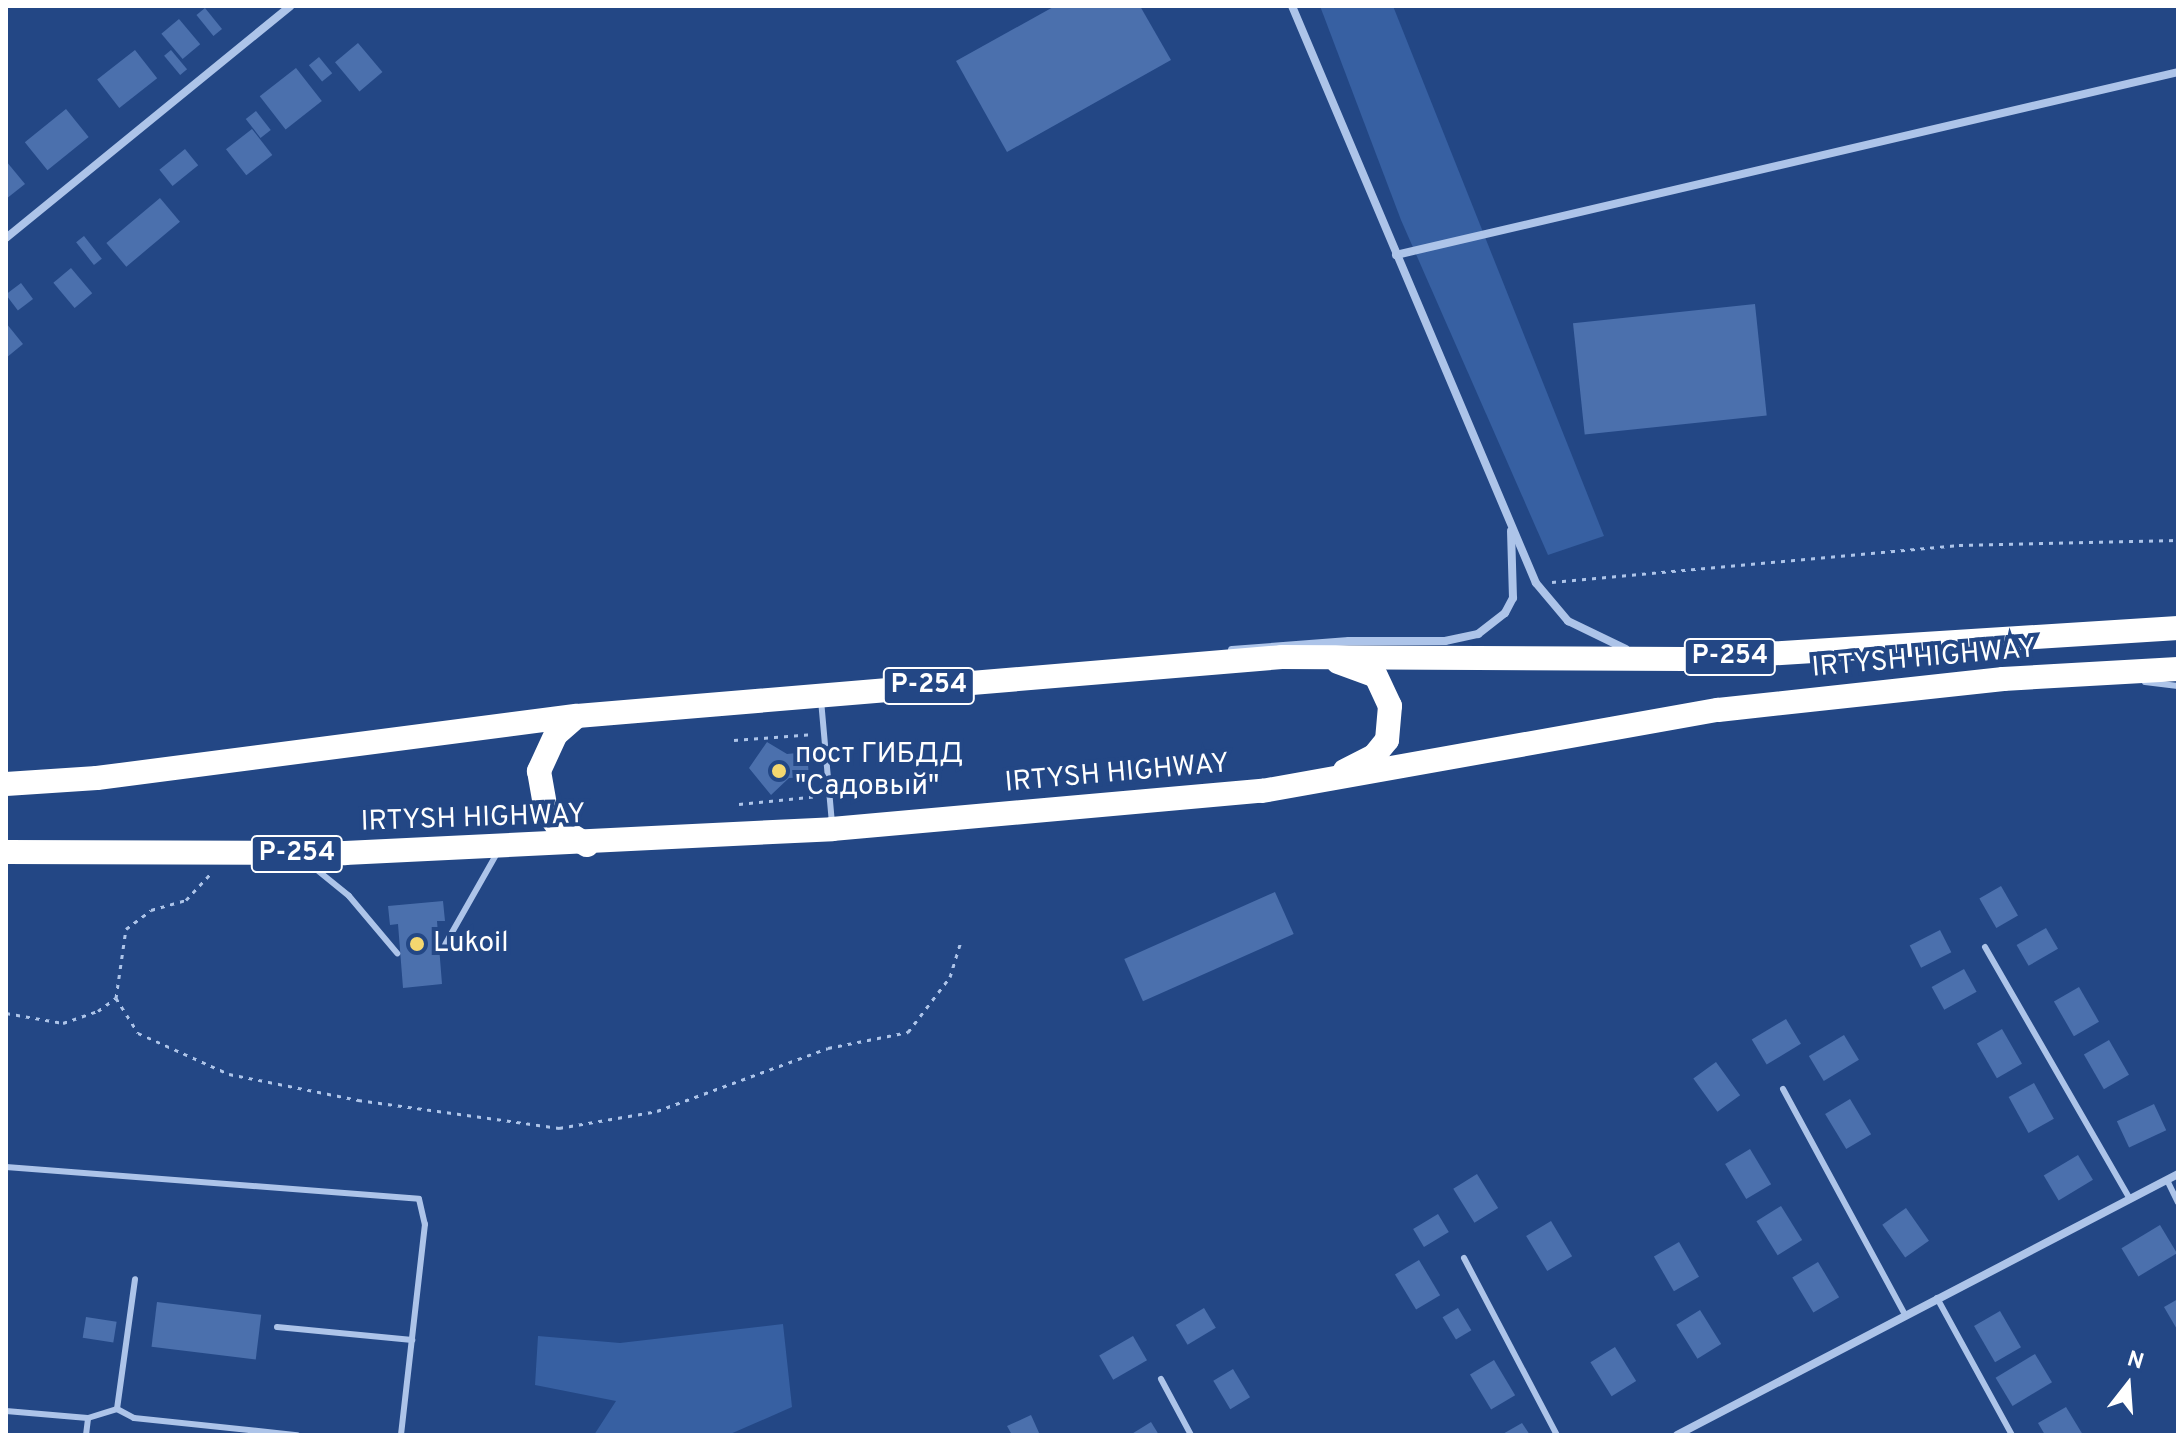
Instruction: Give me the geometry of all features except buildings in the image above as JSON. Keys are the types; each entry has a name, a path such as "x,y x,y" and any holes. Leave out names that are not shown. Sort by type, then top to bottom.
{"highway":[{"name":"IRTYSH HIGHWAY","path":"6,784 97,778 577,716 1282,657 1686,659 2178,628"},
{"path":"1282,657 1362,668 1376,676 1390,706 1387,740 1374,756 1355,768 1296,785"},
{"name":"IRTYSH HIGHWAY","path":"6,852 297,854 587,845 832,829 1296,785 1718,710 2003,679 2098,676 2178,669"},
{"path":"577,716 544,751 539,781 546,810 558,827 587,845"}],"street":[{"path":"6,238 290,6"},
{"path":"1292,6 1536,583 1568,621 1593,636 1641,653 1686,659"},
{"path":"1396,255 2178,72"},
{"path":"1121,669 1265,644 1445,641 1478,634 1505,613 1513,598 1516,580 1509,514"},
{"path":"1677,1435 2178,1174"}],"lane":[{"path":"2098,676 2178,686"},
{"path":"821,696 832,829"},
{"path":"442,950 500,848"},
{"path":"297,854 349,896 386,946 397,953"},
{"path":"1985,947 2130,1199"},
{"path":"1783,1089 1905,1315"},
{"path":"6,1167 419,1199 425,1224 401,1435"},
{"path":"2167,1180 2178,1203"},
{"path":"1464,1258 1557,1435"},
{"path":"117,1409 135,1279"},
{"path":"1937,1298 2012,1435"},
{"path":"277,1327 412,1340"},
{"path":"1161,1379 1191,1435"},
{"path":"6,1411 88,1418 117,1409 134,1418 297,1435"},
{"path":"86,1435 88,1418"}],"path":[{"path":"1536,583 1959,545 2178,540"},
{"path":"734,740 824,734"},
{"path":"739,804 829,794"},
{"path":"218,854 211,874 186,900 151,910 126,929 116,998 138,1033 229,1074 358,1100 559,1128 657,1111 828,1048 908,1032 950,977 961,941"},
{"path":"6,1013 63,1023 116,998"}],"shaded area":[{"path":"1320,6 1393,6 1604,536 1548,555 1401,220"},
{"path":"783,1324 792,1407 728,1435 594,1435 616,1401 535,1385 538,1336 620,1343"}],"place":[{"name":"пост ГИБДД \"Садовый\"","path":"779,771"},
{"name":"Lukoil","path":"417,944"}]}
